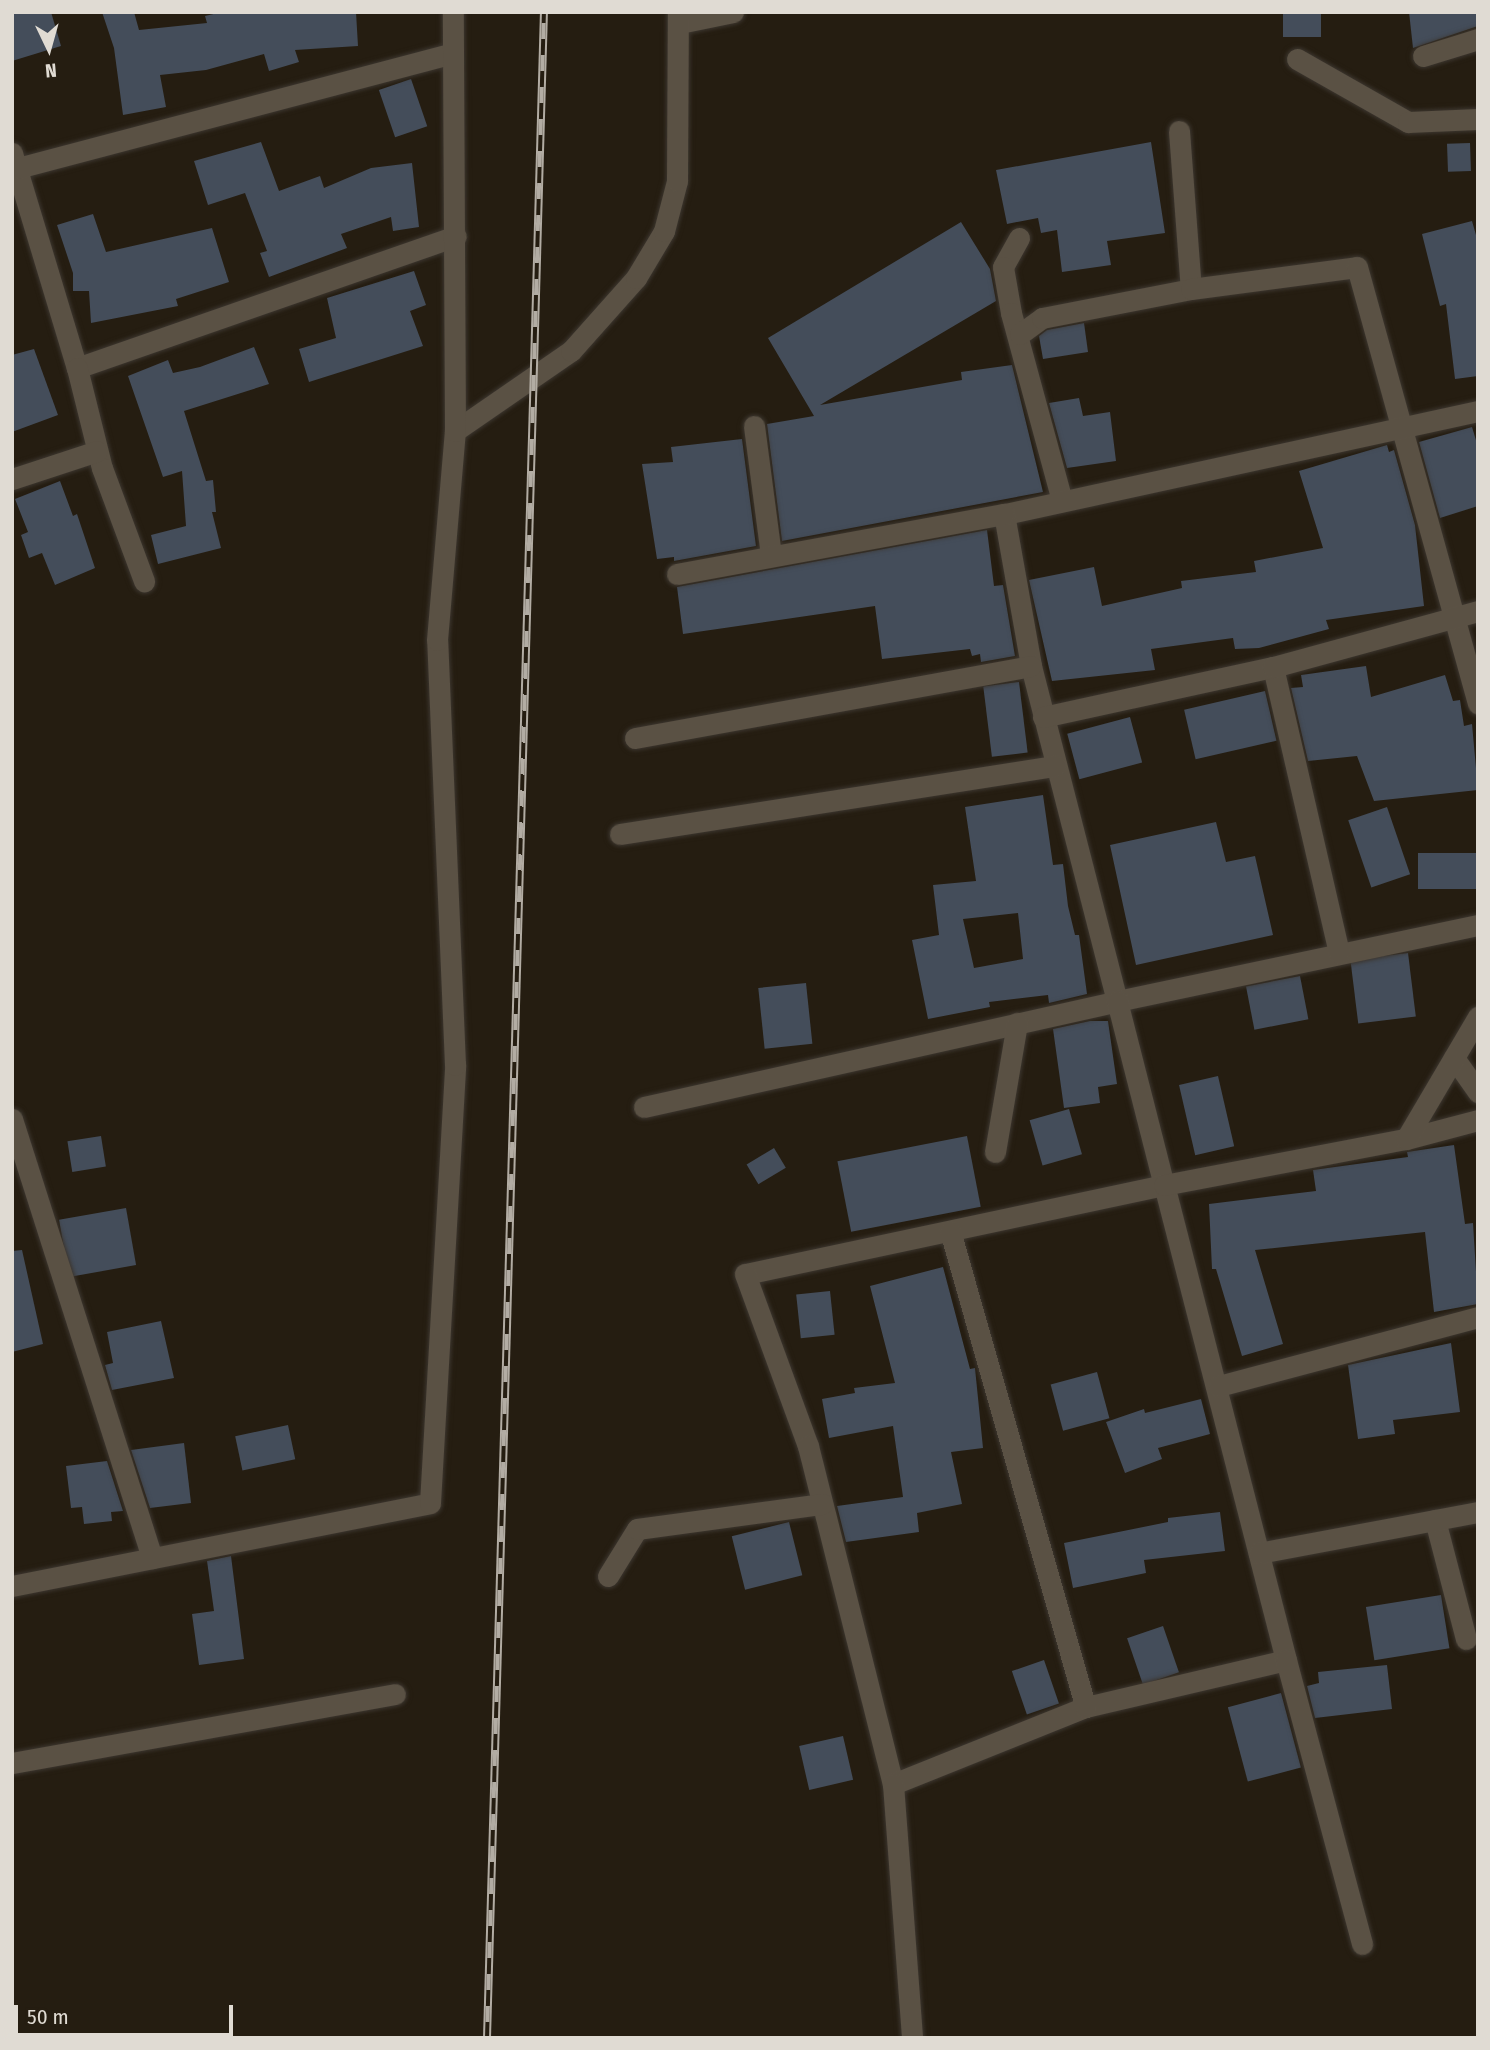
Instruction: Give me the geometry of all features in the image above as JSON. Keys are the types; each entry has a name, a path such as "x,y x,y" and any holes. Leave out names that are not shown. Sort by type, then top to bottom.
{"street":[{"path":"12,1586 430,1503 455,1065 437,640 455,431 457,236 453,12"},
{"path":"455,431 571,351 636,278 664,231 677,181 678,18 733,12"},
{"path":"1423,56 1478,39"},
{"path":"144,581 97,451 78,368 15,160 452,53"},
{"path":"1297,59 1408,122 1478,120"},
{"path":"1179,131 1191,289"},
{"path":"78,368 457,236"},
{"path":"1018,239 1003,267 1062,501"},
{"path":"1020,334 1042,318 1191,289 1357,267 1478,704"},
{"path":"677,575 771,555 1004,514 1478,411"},
{"path":"754,426 771,555"},
{"path":"12,479 97,451"},
{"path":"1004,514 1031,666 1043,717 1362,1944"},
{"path":"1043,717 1273,667 1454,620 1478,611"},
{"path":"635,738 1031,666"},
{"path":"1273,667 1339,952"},
{"path":"620,834 1056,766"},
{"path":"644,1107 1339,952 1478,925"},
{"path":"1406,1139 1478,1017"},
{"path":"995,1152 1017,1023"},
{"path":"1454,1058 1478,1091"},
{"path":"12,1119 152,1559"},
{"path":"912,2038 893,1784 807,1446 744,1274 1164,1185 1406,1139 1478,1120"},
{"path":"950,1231 1086,1707"},
{"path":"1219,1386 1478,1317"},
{"path":"608,1576 637,1529 822,1504"},
{"path":"1259,1553 1478,1512"},
{"path":"1435,1520 1466,1639"},
{"path":"893,1784 1086,1707 1286,1660"},
{"path":"12,1763 396,1694"}],"building":[{"path":"12,12 51,12 61,46 12,61"},
{"path":"102,12 134,12 139,30 207,23 205,16 222,12 356,12 358,46 295,50 299,62 269,71 264,54 206,70 160,75 166,107 123,115 114,48"},
{"path":"1283,12 1321,12 1321,37 1283,37"},
{"path":"1409,12 1478,12 1478,26 1413,48"},
{"path":"411,79 427,126 395,137 379,90"},
{"path":"261,142 279,191 320,176 324,188 371,168 412,163 419,227 393,231 391,217 341,234 347,248 269,277 260,253 267,251 245,193 208,205 194,161"},
{"path":"1151,142 1165,233 1107,241 1111,265 1062,272 1057,230 1041,233 1038,218 1007,224 996,170"},
{"path":"1470,143 1471,171 1448,172 1447,144"},
{"path":"93,214 106,252 212,228 229,282 176,299 178,306 91,323 89,291 73,291 73,273 57,225"},
{"path":"1472,221 1478,242 1478,376 1455,379 1446,304 1440,306 1422,234"},
{"path":"961,222 990,269 996,301 820,405 962,380 961,372 1012,365 1043,492 782,541 767,424 814,416 768,338"},
{"path":"414,271 426,305 410,311 423,346 309,382 299,349 336,338 327,298"},
{"path":"1084,323 1088,352 1043,359 1039,336 1047,330"},
{"path":"254,347 269,384 184,411 206,481 213,480 216,512 212,512 221,548 158,564 151,535 186,526 182,471 163,477 128,376 168,360 173,373 200,367"},
{"path":"34,349 58,415 12,432 12,355"},
{"path":"1079,398 1083,416 1110,412 1116,461 1067,468 1049,403"},
{"path":"1472,427 1478,447 1478,506 1440,518 1419,442"},
{"path":"742,439 756,546 674,561 674,557 657,559 642,464 673,462 671,447"},
{"path":"1387,445 1389,452 1394,450 1415,525 1424,606 1326,620 1329,629 1259,648 1235,649 1233,638 1151,649 1155,670 1052,681 1029,580 1094,567 1102,606 1182,588 1181,581 1256,572 1254,561 1323,548 1299,471"},
{"path":"60,481 73,516 77,514 95,568 55,585 42,553 29,558 21,535 28,532 15,499"},
{"path":"987,530 994,586 1003,585 1015,656 981,662 980,654 972,656 970,649 882,659 875,606 683,634 677,587"},
{"path":"1366,666 1371,697 1445,675 1453,701 1460,700 1464,726 1472,724 1478,790 1374,801 1357,756 1308,761 1291,688 1303,687 1301,675"},
{"path":"1019,682 1028,752 992,757 983,686"},
{"path":"1265,691 1276,741 1196,759 1184,710"},
{"path":"1130,717 1142,762 1079,779 1067,734"},
{"path":"1043,795 1053,865 1063,864 1068,906 1075,935 1079,935 1087,994 1049,1003 1048,995 989,1002 990,1007 928,1019 912,940 939,935 933,885 976,881 965,807","holes":["1018,913 1023,959 974,968 963,919"]},
{"path":"1387,807 1410,874 1371,887 1348,820"},
{"path":"1216,822 1226,862 1255,856 1273,935 1136,965 1110,845"},
{"path":"1418,853 1478,853 1478,889 1418,889"},
{"path":"1408,953 1416,1017 1358,1024 1350,960"},
{"path":"1300,976 1308,1019 1254,1030 1246,986"},
{"path":"806,983 812,1044 765,1049 758,988"},
{"path":"1090,1021 1108,1021 1117,1084 1098,1087 1100,1103 1064,1108 1053,1029"},
{"path":"1218,1076 1234,1146 1195,1155 1179,1085"},
{"path":"1069,1109 1082,1154 1043,1165 1030,1120"},
{"path":"101,1136 106,1167 72,1172 67,1141"},
{"path":"967,1136 981,1207 851,1232 837,1161"},
{"path":"1454,1145 1465,1224 1473,1223 1478,1304 1434,1312 1425,1232 1255,1250 1283,1344 1242,1356 1216,1269 1212,1269 1209,1204 1316,1191 1313,1170 1408,1157 1407,1152"},
{"path":"774,1148 786,1168 758,1184 747,1164"},
{"path":"126,1208 136,1265 69,1277 59,1220"},
{"path":"22,1250 43,1344 12,1352 12,1251"},
{"path":"943,1267 970,1369 975,1368 983,1448 951,1452 962,1504 917,1513 919,1532 846,1542 837,1506 903,1497 893,1426 829,1438 822,1399 855,1393 854,1388 895,1383 870,1286"},
{"path":"830,1291 835,1335 801,1338 796,1295"},
{"path":"161,1321 174,1378 112,1390 105,1365 113,1363 107,1332"},
{"path":"1451,1343 1460,1412 1393,1420 1395,1434 1358,1439 1348,1365"},
{"path":"1097,1372 1109,1418 1063,1431 1051,1384"},
{"path":"1201,1399 1210,1434 1158,1448 1162,1459 1125,1473 1106,1422 1144,1409 1145,1413"},
{"path":"288,1425 295,1459 242,1470 235,1436"},
{"path":"184,1443 191,1503 150,1508 131,1450"},
{"path":"107,1461 123,1511 111,1512 112,1521 84,1524 82,1507 71,1508 66,1466"},
{"path":"1220,1512 1225,1551 1144,1560 1146,1573 1073,1588 1064,1543 1168,1522 1168,1518"},
{"path":"789,1522 802,1575 745,1590 732,1536"},
{"path":"231,1556 244,1659 199,1665 192,1614 214,1611 207,1561"},
{"path":"1441,1595 1449,1648 1374,1660 1366,1607"},
{"path":"1163,1626 1179,1672 1143,1685 1127,1638"},
{"path":"1044,1660 1059,1703 1027,1715 1012,1671"},
{"path":"1387,1665 1392,1709 1315,1718 1307,1686 1319,1683 1318,1672"},
{"path":"1281,1693 1301,1767 1248,1782 1228,1707"},
{"path":"843,1736 853,1780 809,1790 799,1746"}],"railway":[{"path":"487,2038 544,12"}]}
